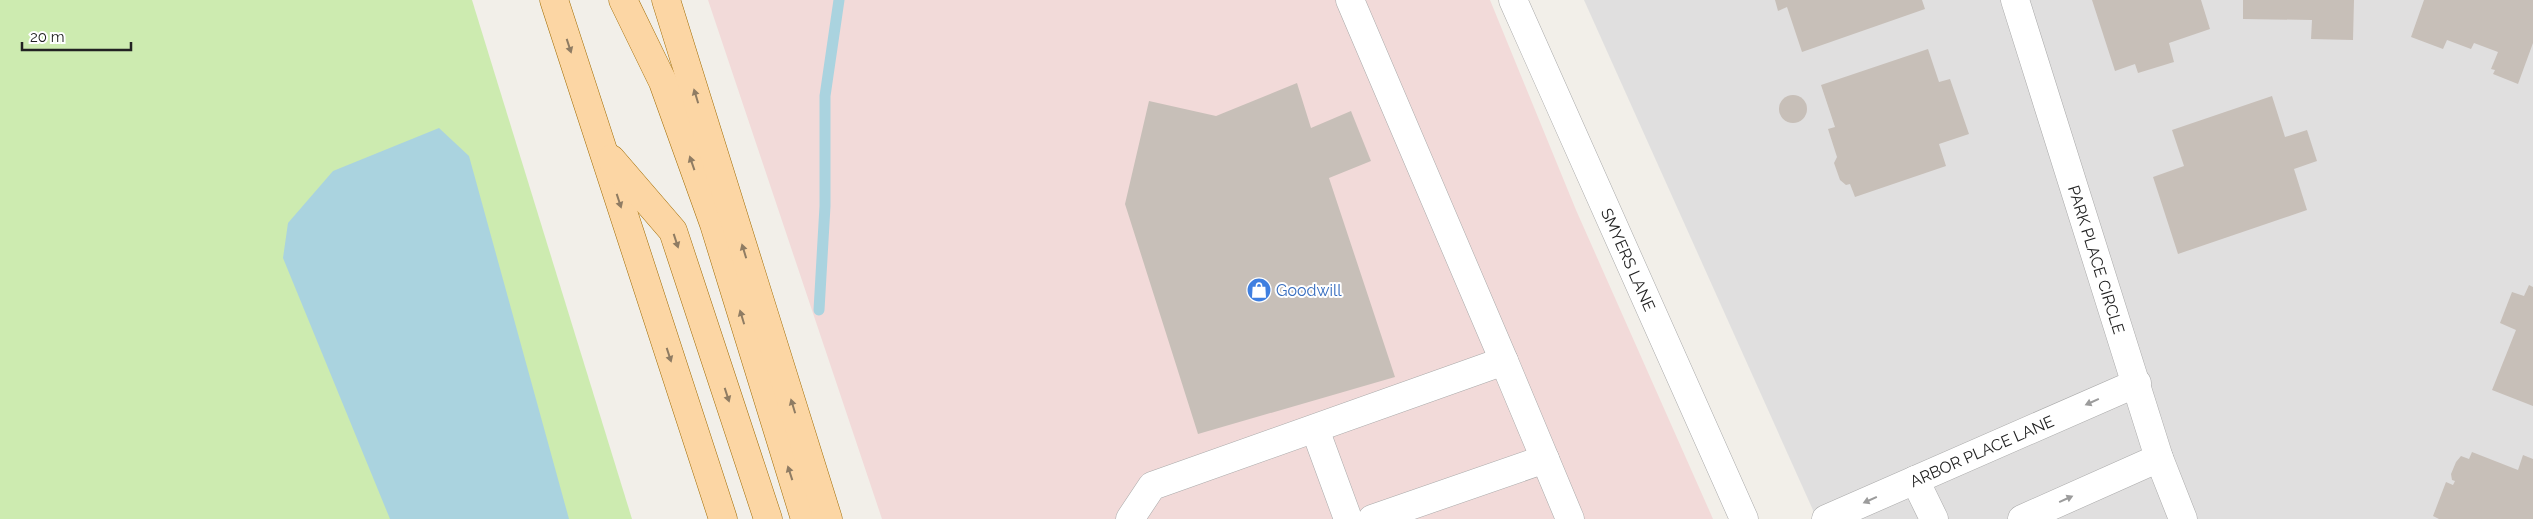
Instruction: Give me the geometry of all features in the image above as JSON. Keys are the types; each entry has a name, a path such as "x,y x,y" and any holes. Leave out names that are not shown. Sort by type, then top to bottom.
{"main road":[{"path":"554,0 723,519"},
{"path":"623,0 663,82 714,224 805,519"},
{"path":"666,0 828,519"},
{"path":"602,149 673,231 768,519"}],"street":[{"path":"1350,0 1570,519"},
{"name":"SMYERS LANE","path":"1512,0 1744,519"},
{"name":"PARK PLACE CIRCLE","path":"2015,0 2137,383 2159,458 2183,519"},
{"path":"1130,519 1152,486 1504,361"},
{"name":"ARBOR PLACE LANE","path":"1826,519 2137,383"},
{"path":"1315,429 1348,519"},
{"path":"2022,519 2159,458"},
{"path":"1372,519 1545,459"},
{"path":"1914,480 1934,519"}],"shaded area":[{"path":"708,0 1490,0 1576,210 1713,519 882,519"},
{"path":"1584,0 2533,0 2533,519 1817,519"}],"green space":[{"path":"0,0 472,0 632,519 0,519"}],"water":[{"path":"439,128 469,156 569,519 390,519 283,258 288,223 333,171"}],"building":[{"path":"1775,0 1922,0 1925,9 1802,52 1787,7 1778,11"},
{"path":"2092,0 2201,0 2210,29 2169,43 2174,62 2138,73 2135,64 2115,71"},
{"path":"2243,0 2354,0 2353,40 2311,39 2312,20 2243,19"},
{"path":"2424,0 2533,0 2533,43 2518,84 2493,74 2495,70 2491,69 2498,52 2474,43 2471,49 2447,40 2443,49 2411,37"},
{"path":"1928,49 1939,82 1950,79 1969,134 1939,144 1946,166 1855,197 1850,184 1846,185 1840,180 1834,163 1837,157 1828,129 1835,127 1821,85"},
{"name":"Goodwill","path":"1297,83 1311,128 1351,111 1371,161 1329,178 1395,377 1198,434 1125,204 1149,101 1216,116"},
{"path":"1793,95 1803,99 1807,109 1803,119 1793,123 1783,119 1779,109 1783,99"},
{"path":"2272,96 2285,137 2307,130 2317,161 2294,169 2307,210 2178,254 2153,177 2184,166 2172,130"},
{"path":"2529,285 2533,287 2533,406 2492,390 2516,330 2500,323 2512,292 2524,296"},
{"path":"2472,452 2518,470 2523,455 2533,459 2533,519 2439,519 2433,516 2446,482 2453,485 2455,481 2452,480 2451,474 2456,462 2461,456 2469,459"}],"waterway":[{"path":"819,310 825,206 825,96 839,0"}],"place":[{"name":"Goodwill","path":"1259,290"}]}
